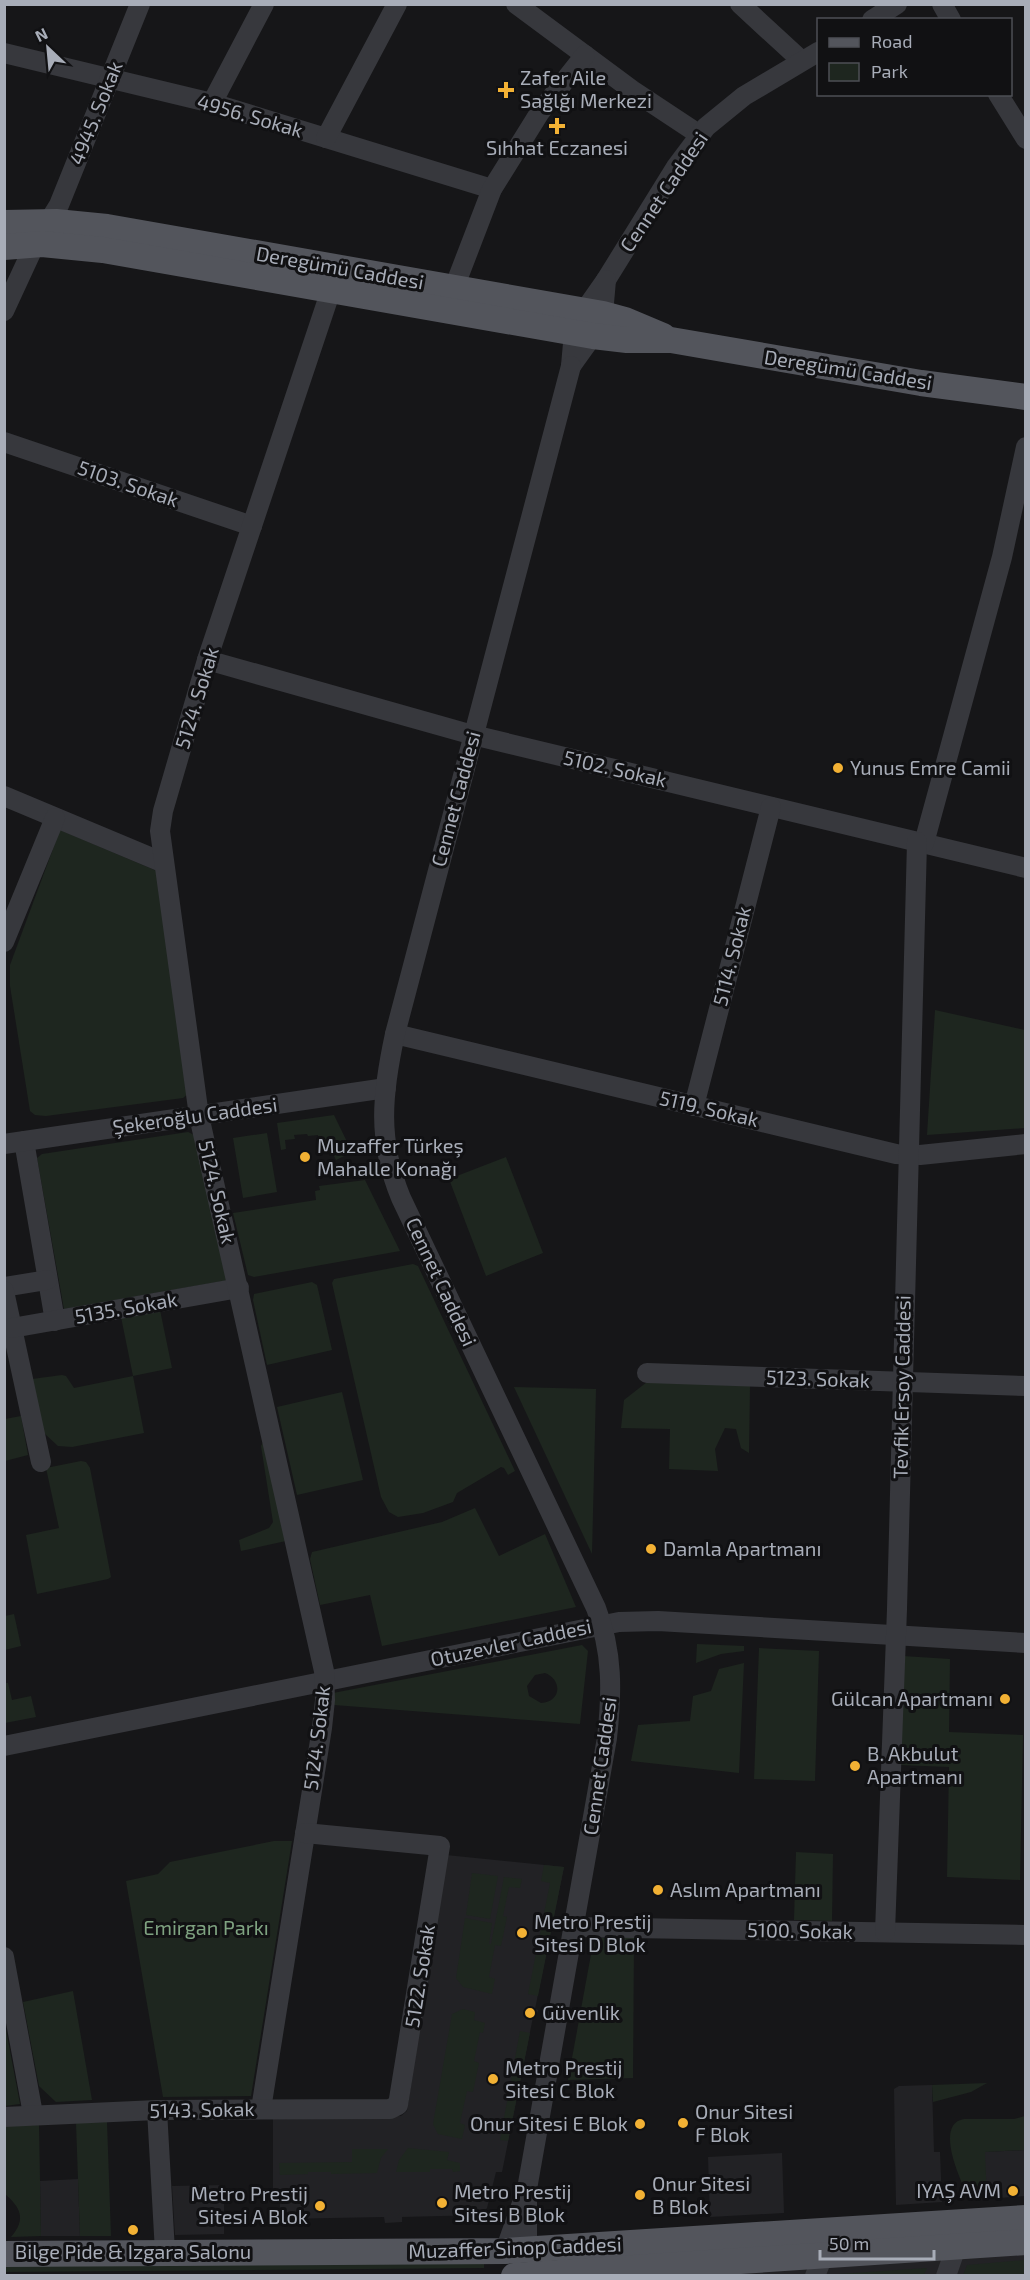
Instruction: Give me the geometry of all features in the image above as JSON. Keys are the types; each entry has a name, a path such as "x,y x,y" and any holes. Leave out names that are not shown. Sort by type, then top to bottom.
{"main road":[{"name":"Deregümü Caddesi","path":"4,223 50,222 107,227 454,288 588,323 627,340 671,340 921,383 1026,397"},
{"name":"Deregümü Caddesi","path":"4,247 35,244 103,250 331,290 588,323"},
{"name":"Muzaffer Sinop Caddesi","path":"518,2265 1026,2218"},
{"name":"Muzaffer Sinop Caddesi","path":"4,2254 165,2252 518,2265 819,2266 956,2247 1026,2242"},
{"name":"Muzaffer Sinop Caddesi","path":"514,2276 518,2265"}],"street":[{"name":"4945. Sokak","path":"4,311 35,244 50,222 66,189 140,4"},
{"path":"212,103 264,4"},
{"path":"326,138 397,4"},
{"path":"516,4 632,90 700,135"},
{"path":"740,4 810,56"},
{"path":"875,18 897,4"},
{"path":"942,4 950,18"},
{"name":"4956. Sokak","path":"4,53 212,103 492,189"},
{"path":"454,288 492,189 540,112 585,56"},
{"name":"Cennet Caddesi","path":"518,2265 527,2189 608,1738 611,1703 610,1663 602,1624 593,1603 397,1189 387,1160 384,1142 386,1088 394,1034 571,366 588,323 606,280 676,167 700,135 723,111 810,56"},
{"path":"999,96 1026,139"},
{"name":"5124. Sokak","path":"261,2109 324,1714 325,1681 322,1654 200,1116 160,831 207,660 331,290"},
{"name":"5103. Sokak","path":"4,442 252,526"},
{"name":"Tevfik Ersoy Caddesi","path":"885,1932 908,1155 921,843 1002,557 1026,447"},
{"name":"5102. Sokak","path":"207,660 473,735 1026,868"},
{"path":"4,796 164,863"},
{"name":"5114. Sokak","path":"694,1106 771,807"},
{"path":"4,942 56,818"},
{"name":"5119. Sokak","path":"394,1034 908,1155 1026,1144"},
{"name":"Şekeroğlu Caddesi","path":"4,1144 386,1088"},
{"path":"24,1142 55,1321"},
{"path":"41,1462 4,1289 47,1280"},
{"name":"5135. Sokak","path":"12,1328 239,1288"},
{"name":"5123. Sokak","path":"647,1374 1026,1386"},
{"name":"Otuzevler Caddesi","path":"4,1746 602,1624 636,1620 1026,1642"},
{"name":"5122. Sokak","path":"305,1833 440,1846 399,2105"},
{"name":"5100. Sokak","path":"574,1927 1026,1935"},
{"path":"4,1957 33,2114"},
{"name":"5143. Sokak","path":"4,2117 157,2110 390,2109 399,2105"},
{"path":"157,2110 165,2252"},
{"path":"946,2276 965,2222"}],"shaded area":[{"path":"446,1855 564,1867 535,2009 538,2010 536,2017 533,2017 502,2172 496,2172 487,2208 482,2215 402,2217 402,2222 385,2223 384,2217 280,2219 280,2193 273,2193 273,2118 401,2116 407,2111"},
{"path":"932,2085 934,2152 940,2152 942,2202 896,2205 894,2089 899,2086"},
{"path":"1025,2150 1025,2196 987,2199 984,2152"},
{"path":"782,2153 784,2213 710,2217 708,2157"},
{"path":"78,2179 80,2236 41,2236 40,2181"},
{"path":"224,2185 224,2234 175,2235 172,2186"},
{"path":"1025,2252 1025,2275 688,2276"}],"green space":[{"path":"60,830 157,871 190,1092 183,1098 46,1116 35,1115 30,1111 10,986 10,965"},
{"path":"935,1010 1025,1030 1025,1128 927,1135"},
{"path":"334,1115 352,1152 336,1160 333,1154 328,1153 327,1144 319,1144 318,1135 308,1136 307,1134 294,1135 295,1139 285,1140 286,1149 281,1150 277,1123"},
{"path":"188,1132 196,1136 229,1280 64,1309 37,1158 42,1154"},
{"path":"267,1133 277,1192 243,1198 233,1138"},
{"path":"506,1157 543,1253 486,1276 449,1179"},
{"path":"365,1180 400,1251 254,1277 248,1275 233,1213 316,1200 315,1191 320,1190 319,1186"},
{"path":"413,1264 418,1266 515,1471 508,1475 501,1467 457,1493 453,1502 423,1513 398,1517 389,1512 381,1497 332,1283 334,1279"},
{"path":"312,1282 317,1285 332,1350 267,1365 253,1300 254,1294"},
{"path":"160,1310 172,1368 133,1376 121,1317"},
{"path":"62,1375 66,1376 74,1388 133,1376 144,1433 72,1447 58,1446 44,1433 32,1379"},
{"path":"647,1382 750,1386 749,1453 741,1448 736,1429 725,1428 715,1449 718,1471 669,1469 670,1429 621,1428 624,1400"},
{"path":"514,1387 596,1389 592,1554"},
{"path":"342,1392 363,1480 297,1495 277,1407"},
{"path":"21,1416 28,1455 5,1461 5,1419"},
{"path":"266,1437 286,1541 241,1551 239,1540 269,1528 273,1522 261,1446"},
{"path":"86,1462 90,1468 111,1577 37,1594 26,1535 59,1528 46,1468"},
{"path":"475,1508 499,1556 545,1534 576,1607 382,1646 370,1595 320,1605 310,1559 312,1552 442,1522"},
{"path":"14,1614 21,1646 5,1650 5,1616"},
{"path":"697,1644 744,1646 744,1651 721,1654 696,1663"},
{"path":"582,1645 588,1651 580,1724 334,1705 333,1693","holes":["545,1673 551,1676 557,1685 553,1699 541,1703 529,1696 527,1686 535,1675"]},
{"path":"759,1648 819,1651 815,1781 754,1779"},
{"path":"903,1656 950,1659 949,1732 1023,1735 1020,1880 947,1877 949,1767 899,1765"},
{"path":"744,1663 739,1773 631,1761 638,1725 690,1721 693,1696 711,1691 719,1669"},
{"path":"5,1683 8,1683 12,1700 31,1696 36,1717 5,1723"},
{"name":"Emirgan Parkı","path":"274,1841 292,1841 251,2096 163,2097 126,1881 158,1874 170,1862"},
{"path":"796,1852 833,1854 832,1921 794,1920"},
{"path":"544,1865 564,1867 538,1996 528,1994 550,1883 541,1881"},
{"path":"472,1873 498,1876 490,1919 466,1915"},
{"path":"504,1877 522,1879 520,1888 509,1887 503,1916 507,1917 501,1946 495,1945 489,1977 495,1979 492,1994 463,1987 456,1978 465,1918 492,1923 489,1944 491,1944"},
{"path":"594,1938 634,1938 633,2078 568,2080"},
{"path":"73,1991 92,2100 56,2102 39,2086 23,2002"},
{"path":"463,2009 475,2012 474,2020 485,2023 483,2033 480,2032 474,2061 479,2063 473,2092 467,2091 460,2123 465,2125 462,2139 438,2134 433,2124 452,2014"},
{"path":"4,2019 20,2104 5,2106 4,2106"},
{"path":"520,2031 530,2033 508,2141 500,2140"},
{"path":"987,2083 971,2092 933,2102 932,2085"},
{"path":"1025,2116 1025,2150 985,2152 987,2199 970,2200 952,2155 951,2132 955,2123 964,2119 1014,2119"},
{"path":"107,2122 111,2236 80,2236 76,2123"},
{"path":"39,2125 41,2236 11,2237 19,2225 20,2214 15,2204 5,2194 6,2126"},
{"path":"408,2148 449,2152 447,2160 460,2163 460,2171 430,2169 430,2172 396,2172 399,2160"},
{"path":"352,2149 388,2149 381,2158 377,2173 308,2172 308,2174 280,2175 279,2163 352,2162"},
{"path":"484,2260 484,2268 5,2272 4,2263"},
{"path":"1025,2260 1025,2275 963,2275 967,2265"},
{"path":"927,2268 924,2275 824,2276 824,2275"}],"place":[{"name":"Zafer Aile Sağlğı Merkezi","path":"506,90"},
{"name":"Sıhhat Eczanesi","path":"557,126"},
{"name":"Yunus Emre Camii","path":"838,768"},
{"name":"Muzaffer Türkeş Mahalle Konağı","path":"305,1157"},
{"name":"Damla Apartmanı","path":"651,1549"},
{"name":"Gülcan Apartmanı","path":"1005,1699"},
{"name":"B. Akbulut Apartmanı","path":"855,1766"},
{"name":"Aslım Apartmanı","path":"658,1890"},
{"name":"Metro Prestij Sitesi D Blok","path":"522,1933"},
{"name":"Güvenlik","path":"530,2013"},
{"name":"Metro Prestij Sitesi C Blok","path":"493,2079"},
{"name":"Onur Sitesi F Blok","path":"683,2123"},
{"name":"Onur Sitesi E Blok","path":"640,2124"},
{"name":"IYAŞ AVM","path":"1013,2191"},
{"name":"Onur Sitesi B Blok","path":"640,2195"},
{"name":"Metro Prestij Sitesi B Blok","path":"442,2203"},
{"name":"Metro Prestij Sitesi A Blok","path":"320,2206"},
{"name":"Bilge Pide & Izgara Salonu","path":"133,2230"}]}
